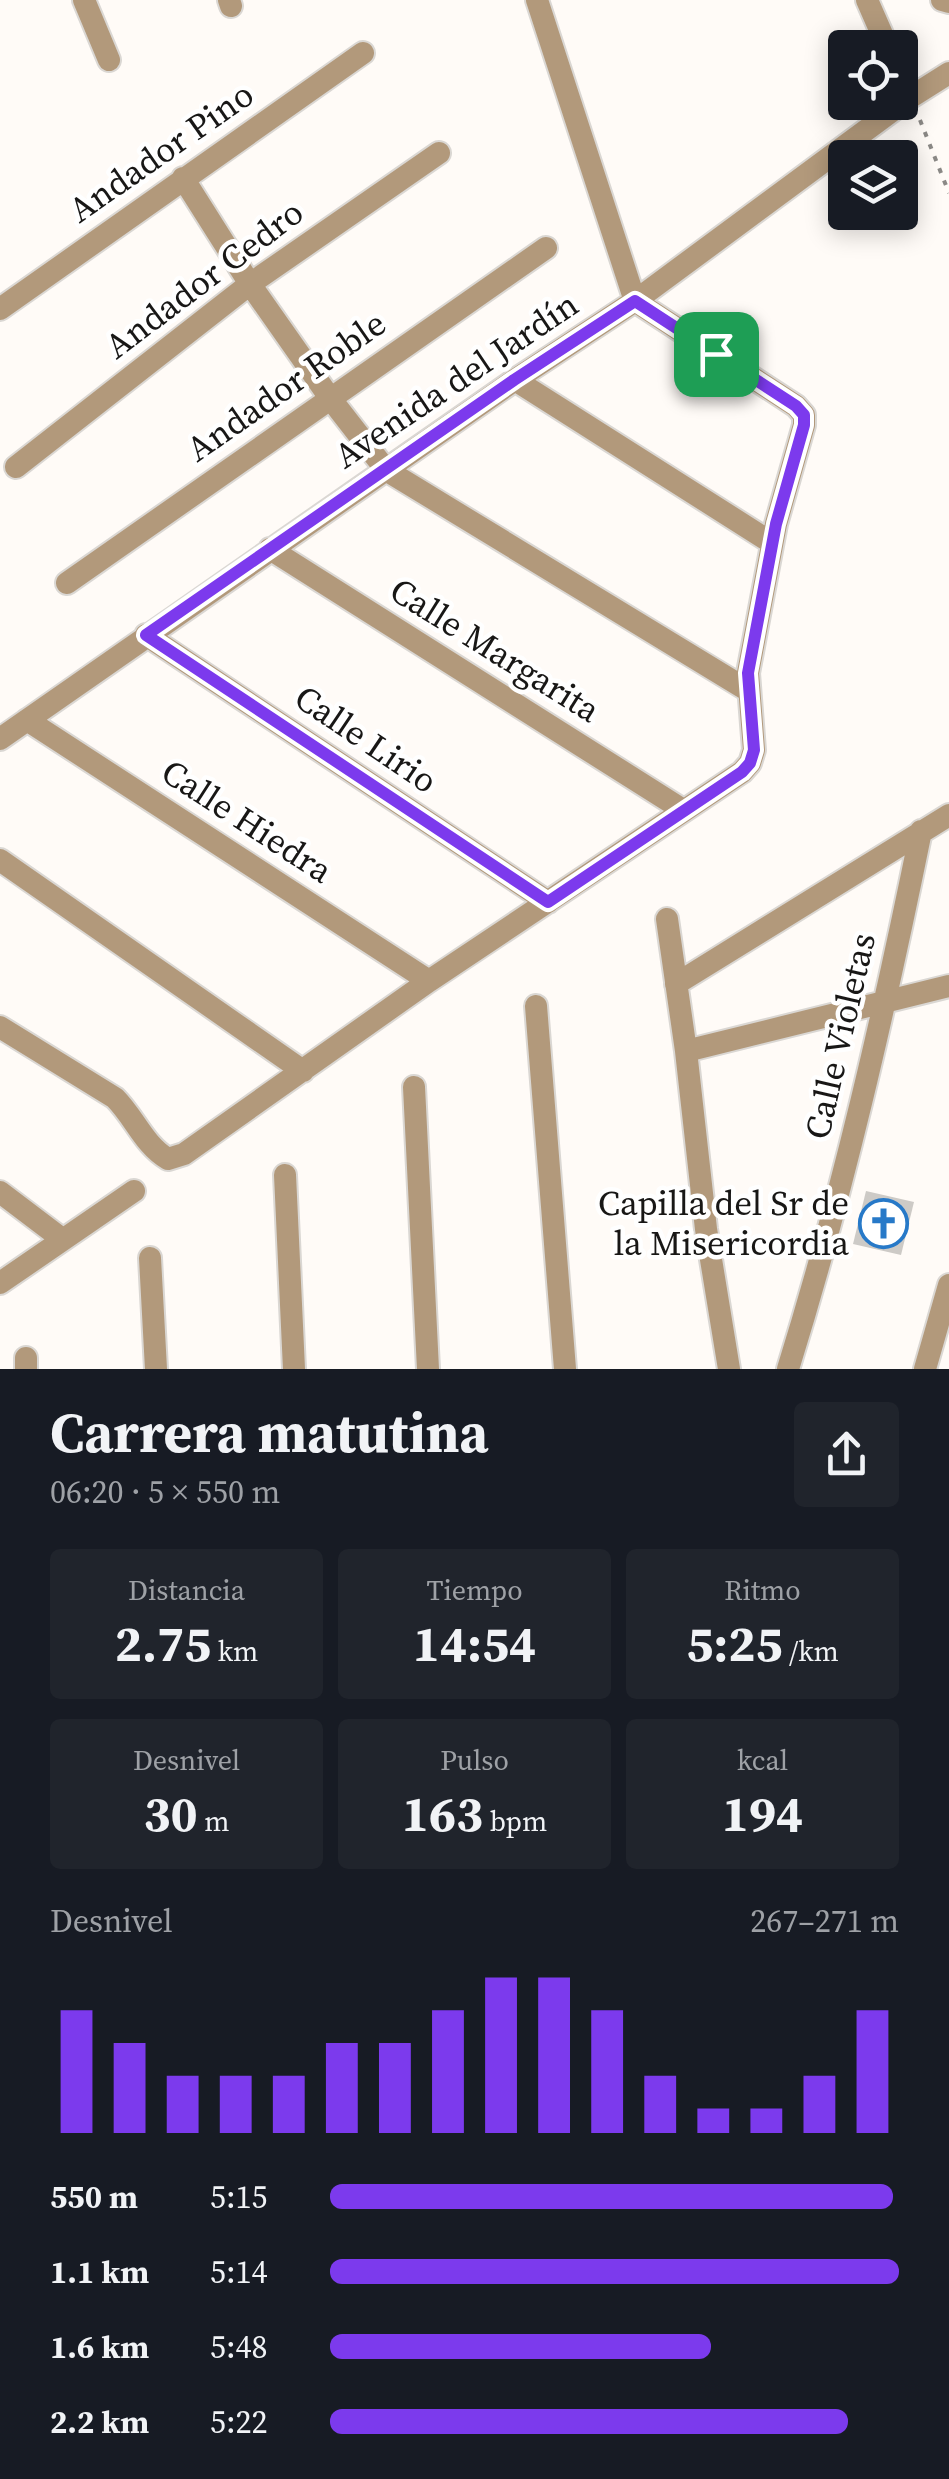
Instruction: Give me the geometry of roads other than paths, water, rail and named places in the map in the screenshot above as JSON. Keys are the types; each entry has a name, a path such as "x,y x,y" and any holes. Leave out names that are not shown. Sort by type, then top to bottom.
{"street":[{"path":"84,0 109,60"},
{"path":"0,1026 115,1098 154,1150 168,1159 184,1154 428,981 750,763 754,750 748,673 772,544 804,415 635,301 537,0"},
{"path":"866,0 880,30"},
{"name":"Andador Pino","path":"0,310 364,53"},
{"name":"Avenida del Jardín","path":"918,93 949,73"},
{"name":"Avenida del Jardín","path":"0,739 514,380 635,301 880,120"},
{"name":"Andador Cedro","path":"16,467 250,284 439,153"},
{"path":"182,178 250,284 386,470 749,691"},
{"name":"Andador Roble","path":"67,583 546,248"},
{"path":"514,380 772,544"},
{"name":"Calle Margarita","path":"270,550 683,810"},
{"name":"Calle Lirio","path":"146,635 548,902"},
{"name":"Calle Hiedra","path":"28,720 428,981"},
{"path":"676,984 949,815"},
{"name":"Calle Violetas","path":"788,1369 824,1254 887,1001 921,832"},
{"path":"0,860 303,1071"},
{"path":"667,919 706,1229 729,1369"},
{"path":"686,1051 949,986"},
{"path":"536,1006 564,1369"},
{"path":"414,1088 428,1369"},
{"path":"285,1175 294,1369"},
{"path":"0,1283 134,1191"},
{"path":"0,1192 62,1239"},
{"path":"150,1258 156,1369"},
{"path":"925,1369 949,1285"}],"place":[{"name":"Capilla del Sr de la Misericordia","path":"884,1223"}]}
